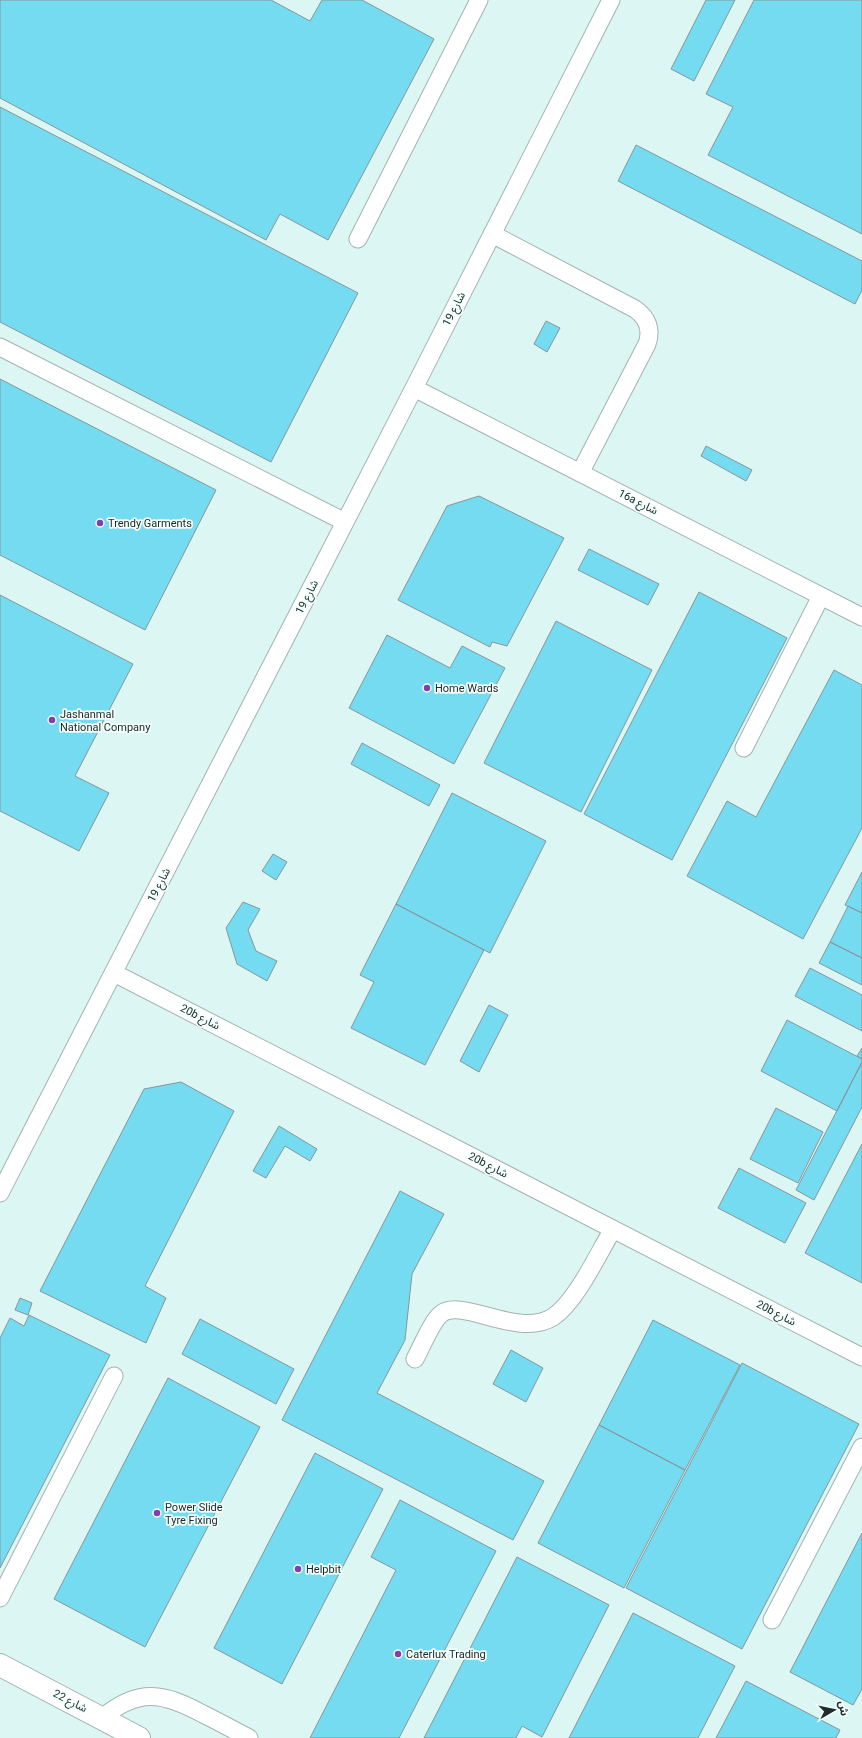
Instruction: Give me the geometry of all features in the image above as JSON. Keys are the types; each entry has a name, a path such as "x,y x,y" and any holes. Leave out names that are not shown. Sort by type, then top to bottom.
{"street":[{"name":"شارع 22","path":"0,1665 139,1738"}],"lane":[{"path":"358,238 479,0"},
{"name":"شارع 19","path":"0,1193 414,388 611,0"},
{"path":"492,234 635,308 642,313 647,320 650,337 647,344 580,472"},
{"path":"0,347 345,522"},
{"name":"16a شارع","path":"414,388 862,617"},
{"path":"744,748 821,596"},
{"name":"20b شارع","path":"114,973 862,1357"},
{"path":"415,1359 437,1318 447,1311 460,1310 515,1324 528,1325 552,1318 571,1301 613,1229"},
{"path":"0,1598 114,1376"},
{"path":"772,1620 862,1447"},
{"path":"102,1718 114,1708 127,1701 142,1697 157,1696 172,1699 185,1704 249,1738"}],"shaded area":[{"path":"0,0 862,0 862,1738 0,1738"}],"building":[{"path":"0,0 271,0 310,21 322,0 362,0 434,39 328,240 280,214 266,240 0,98"},
{"path":"706,0 735,0 694,81 671,69"},
{"path":"754,0 862,0 862,234 708,155 733,107 706,94"},
{"path":"0,107 358,293 271,462 0,322"},
{"path":"636,145 862,261 862,290 855,304 618,181"},
{"path":"546,321 560,328 547,352 534,344"},
{"name":"Trendy Garments","path":"0,379 216,490 145,630 0,555"},
{"path":"706,446 752,470 746,481 701,456"},
{"path":"479,496 564,538 507,646 492,642 490,647 398,600 447,506"},
{"path":"589,549 659,584 648,605 578,570"},
{"path":"699,592 787,638 672,860 584,814"},
{"name":"Jashanmal National Company","path":"0,595 133,664 75,776 109,793 79,851 0,811"},
{"path":"556,621 652,670 581,812 484,763"},
{"name":"Home Wards","path":"387,635 450,668 462,646 505,668 454,764 349,708"},
{"path":"834,670 862,685 862,828 803,939 687,876 727,801 756,817"},
{"path":"362,743 440,785 429,806 351,764"},
{"path":"452,793 546,841 490,953 396,904"},
{"path":"273,854 287,862 276,880 262,871"},
{"path":"862,872 862,913 845,905"},
{"path":"243,902 260,909 248,930 256,951 277,961 267,981 237,964 226,928"},
{"path":"396,904 484,950 425,1065 351,1028 374,982 360,975"},
{"path":"848,906 862,913 862,958 830,942"},
{"path":"830,942 862,958 862,985 819,963"},
{"path":"810,968 862,995 862,1031 795,996"},
{"path":"489,1005 508,1015 479,1072 460,1061"},
{"path":"787,1020 862,1059 862,1062 837,1111 761,1071"},
{"path":"862,1048 862,1059 857,1056"},
{"path":"862,1062 862,1107 814,1200 796,1190"},
{"path":"181,1082 234,1111 145,1286 166,1298 146,1343 40,1291 144,1089"},
{"path":"776,1108 823,1132 798,1183 750,1159"},
{"path":"279,1126 317,1149 310,1161 285,1146 266,1178 253,1171"},
{"path":"862,1144 862,1283 805,1253"},
{"path":"739,1168 806,1203 785,1243 718,1208"},
{"path":"400,1191 444,1214 412,1274 405,1340 377,1393 544,1481 513,1540 282,1420"},
{"path":"20,1298 32,1303 28,1315 15,1310"},
{"path":"29,1315 110,1355 0,1568 0,1338 10,1318 24,1326"},
{"path":"200,1319 294,1369 276,1404 182,1354"},
{"path":"653,1320 740,1365 685,1470 599,1425"},
{"path":"511,1350 543,1368 526,1402 493,1384"},
{"path":"742,1363 859,1424 742,1649 626,1588"},
{"name":"Power Slide Tyre Fixing","path":"168,1378 260,1427 145,1647 54,1599"},
{"path":"599,1425 685,1470 624,1588 538,1543"},
{"name":"Helpbit","path":"315,1453 383,1489 282,1684 214,1648"},
{"name":"Caterlux Trading","path":"400,1500 496,1551 399,1738 310,1738 396,1570 371,1557"},
{"path":"862,1533 862,1689 853,1705 790,1672"},
{"path":"517,1557 609,1605 542,1737 522,1726 516,1738 424,1738"},
{"path":"633,1613 735,1666 698,1738 569,1738"},
{"path":"746,1681 840,1730 836,1738 716,1738"}],"place":[{"name":"Trendy Garments","path":"100,523"},
{"name":"Home Wards","path":"427,688"},
{"name":"Jashanmal National Company","path":"52,720"},
{"name":"Power Slide Tyre Fixing","path":"157,1513"},
{"name":"Helpbit","path":"298,1569"},
{"name":"Caterlux Trading","path":"398,1654"}]}
